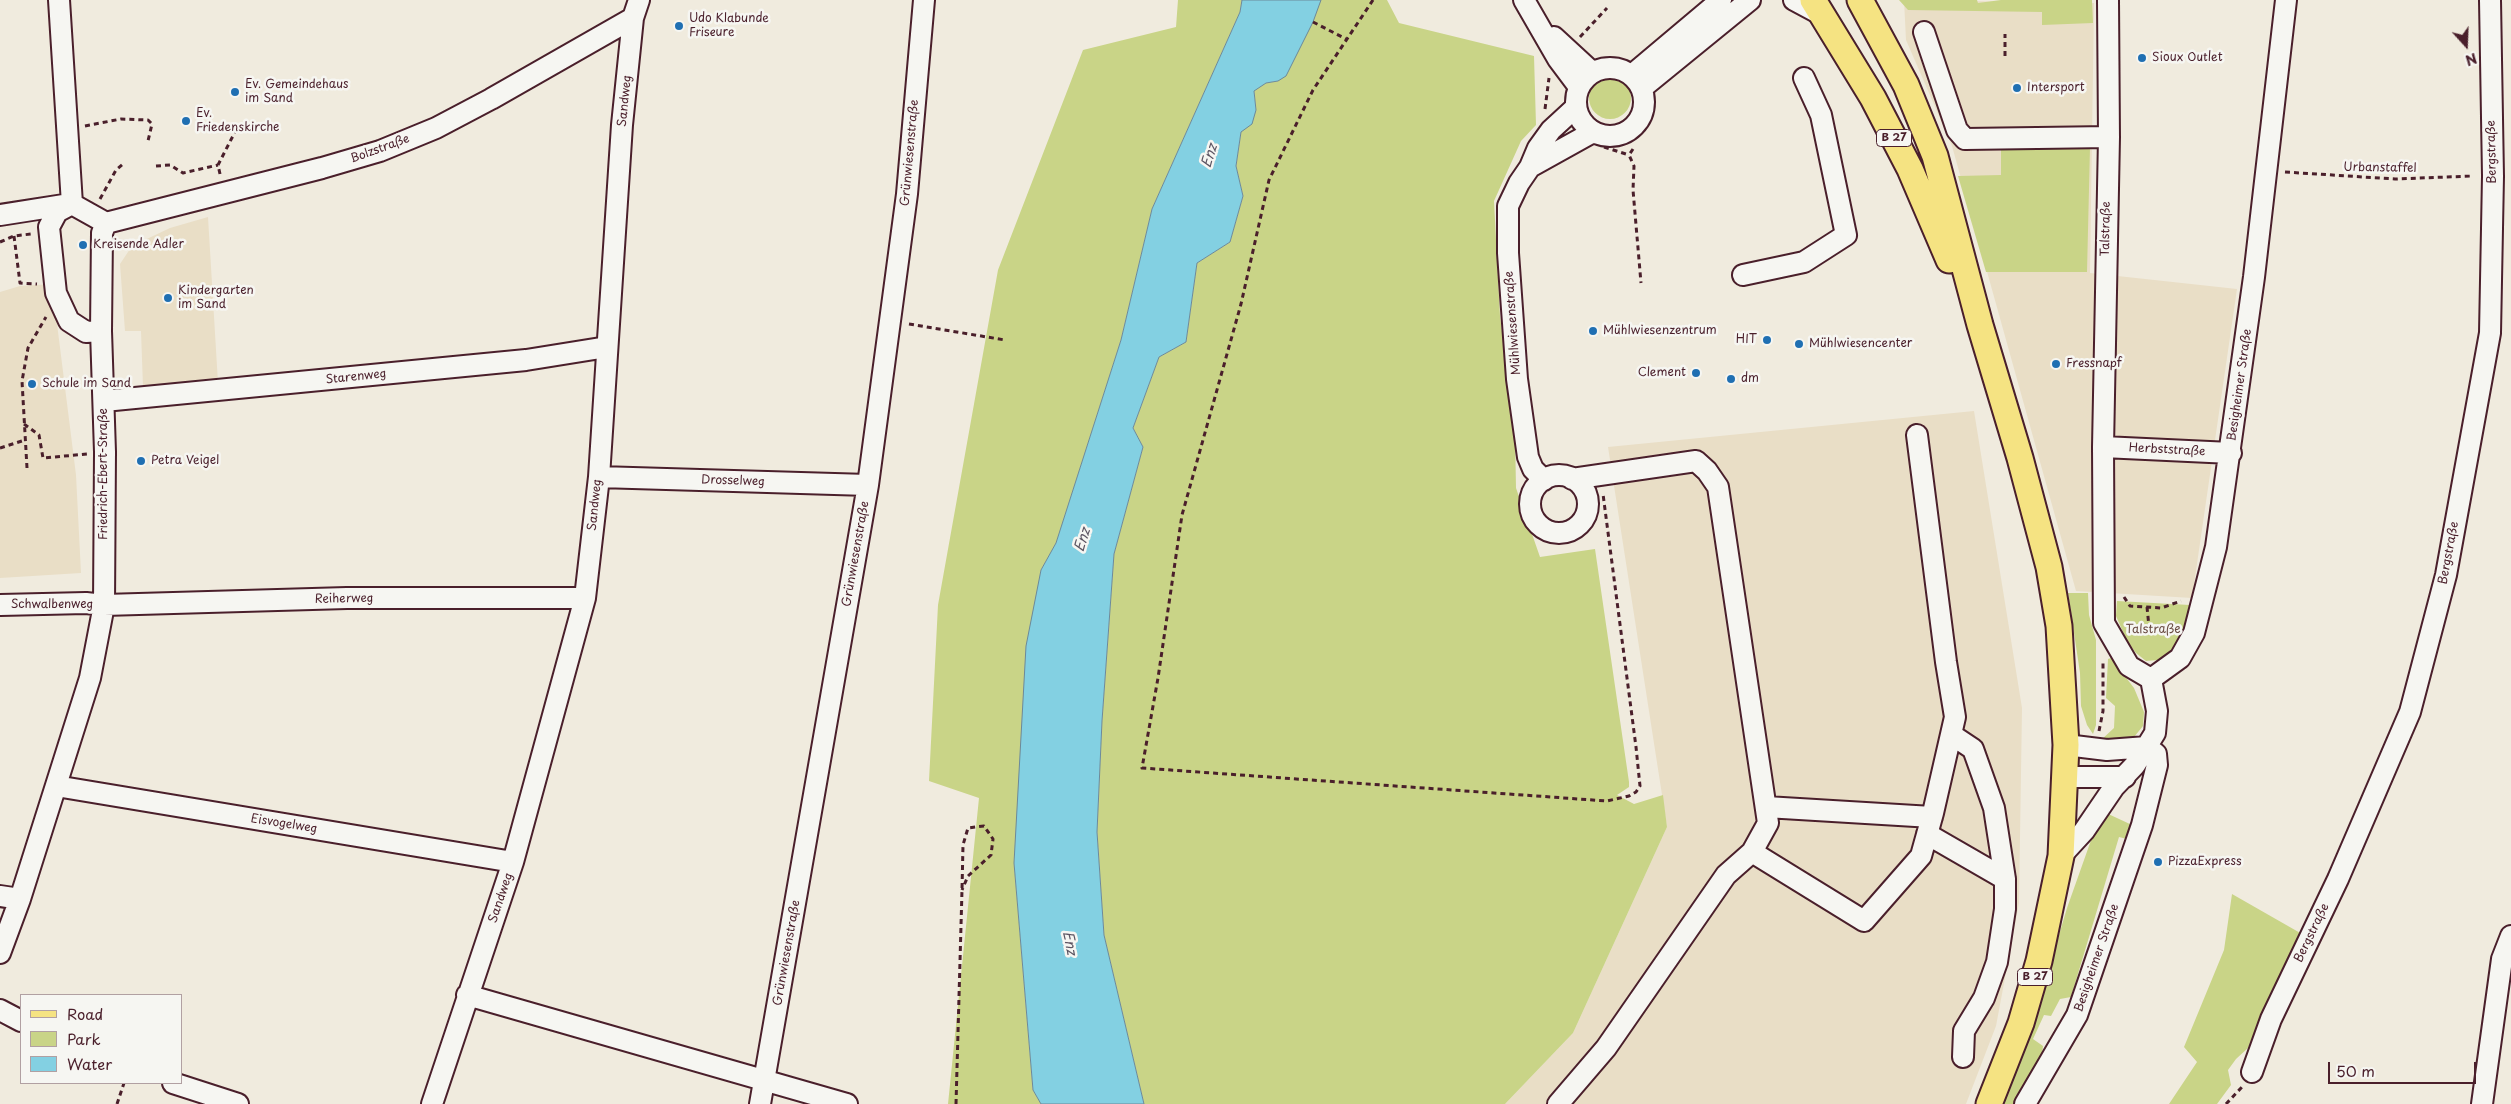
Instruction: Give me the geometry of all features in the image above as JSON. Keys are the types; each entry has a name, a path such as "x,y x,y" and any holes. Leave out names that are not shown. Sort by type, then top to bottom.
{"main road":[{"name":"B 27","path":"1860,0 1906,85 1935,156 1980,325 2020,458 2049,566 2059,626 2066,744 2062,856 2039,961 2021,1024 1989,1104"},
{"name":"B 27","path":"1817,8 1873,98 1910,169 1980,325"}],"street":[{"path":"58,0 72,204"},
{"name":"Grünwiesenstraße","path":"760,1104 868,485 907,194 924,0"},
{"path":"1524,0 1558,59 1579,87"},
{"path":"1637,82 1721,0"},
{"path":"1637,82 1750,0"},
{"path":"1794,0 1817,8"},
{"name":"Talstraße","path":"2108,0 2108,137 2103,447 2104,623 2129,666 2151,679"},
{"name":"Besigheimer Straße","path":"2151,679 2180,658 2194,633 2216,547 2231,453 2267,171 2286,0"},
{"name":"Bergstraße","path":"2252,1072 2270,1019 2338,879 2410,712 2446,575 2490,333 2493,176 2490,0"},
{"name":"Bolzstraße","path":"98,219 322,168 380,151 436,128 491,100 636,9"},
{"name":"Sandweg","path":"432,1104 513,862 585,598 598,477 622,125 636,9"},
{"path":"1538,22 1592,72"},
{"path":"1924,32 1957,130 1965,139 2108,137"},
{"path":"1612,67 1637,82 1644,108 1635,125 1615,136 1604,136 1593,132 1579,117 1576,107 1579,87 1592,72 1612,67"},
{"path":"1743,275 1804,262 1846,235 1821,115 1804,78"},
{"name":"Mühlwiesenstraße","path":"1544,480 1533,469 1528,457 1517,379 1508,253 1508,206 1519,183 1530,167 1538,148 1551,130 1576,107"},
{"name":"Mühlwiesenstraße","path":"1530,167 1593,132"},
{"path":"72,204 58,212 49,227 56,294 69,321 86,332 101,331"},
{"path":"0,215 72,204 98,219"},
{"name":"Friedrich-Ebert-Straße","path":"0,953 20,900 90,678 104,605 105,452 101,331 102,233 98,219"},
{"name":"Starenweg","path":"104,402 526,360 607,347"},
{"path":"1752,852 1864,921 1921,856 1930,826 1955,717 1946,662 1917,435"},
{"name":"Herbststraße","path":"2103,447 2231,453"},
{"path":"1558,1104 1606,1048 1726,875 1752,852 1768,823 1718,487 1707,471 1696,461 1600,476 1572,479 1562,476 1544,480 1532,495 1532,514 1544,529 1563,533 1580,525 1588,508 1584,490 1572,479"},
{"name":"Drosselweg","path":"598,477 868,485"},
{"name":"Reiherweg","path":"104,605 347,598 585,598"},
{"name":"Schwalbenweg","path":"0,605 86,603 104,605"},
{"path":"2062,856 2084,831 2109,793 2125,777 2147,747 2157,722 2151,679"},
{"path":"1952,735 1973,749 1994,808 2005,879 2006,909 1997,962 1984,998 1964,1031 1963,1057"},
{"path":"2066,744 2107,750 2147,747"},
{"name":"Besigheimer Straße","path":"2025,1104 2077,1016 2148,803 2157,765 2156,754 2147,747"},
{"path":"2066,777 2125,777"},
{"name":"Eisvogelweg","path":"56,786 513,862"},
{"path":"2109,793 2120,790 2133,790 2148,803"},
{"path":"1766,806 1930,826 2005,879"},
{"path":"0,896 20,900"},
{"path":"2482,1104 2502,959 2511,936"},
{"path":"467,995 847,1104"},
{"path":"0,1010 20,1020"},
{"path":"176,1084 238,1104"}],"path":[{"path":"1373,0 1313,90 1269,180 1241,304 1182,515 1158,678 1142,768 1599,800 1622,798 1636,792 1640,786 1637,757 1600,476"},
{"path":"1568,50 1607,8"},
{"path":"1313,22 1348,40"},
{"path":"2005,34 2005,56"},
{"path":"68,130 121,119 148,120 152,124 148,141"},
{"path":"220,174 218,165 236,130 235,125"},
{"path":"1633,149 1629,155 1634,166 1641,283"},
{"path":"98,219 116,170 123,164"},
{"path":"156,166 170,165 183,174 218,165"},
{"name":"Urbanstaffel","path":"2267,171 2395,179 2493,176"},
{"path":"0,242 14,236 32,234"},
{"path":"14,236 20,283 45,284"},
{"path":"27,468 22,381 28,348 49,313"},
{"path":"891,322 1005,340"},
{"path":"24,424 39,435 43,458 105,452"},
{"path":"0,448 25,440"},
{"path":"2103,580 2116,581 2130,606 2161,608 2180,601 2202,602"},
{"path":"2147,607 2149,627"},
{"path":"956,1104 963,845 968,828 984,826 993,839 992,855 968,876 962,890"},
{"path":"117,1104 124,1084"}],"shaded area":[{"path":"1904,0 2094,3 2090,273 2237,289 2192,598 2076,591 1952,146 1906,40"},
{"name":"Kindergarten im Sand","path":"208,217 218,383 143,387 141,331 125,331 120,264 132,246 170,228"},
{"name":"Schule im Sand","path":"52,284 76,475 81,573 0,578 0,292 20,286"},
{"path":"1974,411 2022,708 2019,903 1996,1026 1966,1104 1505,1104 1573,1033 1667,827 1608,447"}],"green space":[{"path":"1178,0 1242,0 1240,12 1152,209 1121,340 1056,544 1041,570 1014,863 1033,1090 1041,1104 948,1104 979,798 929,781 938,605 998,270 1083,50 1176,27"},
{"path":"1319,0 1387,0 1399,23 1534,56 1536,125 1521,141 1494,201 1500,316 1515,434 1516,488 1540,557 1595,549 1629,782 1629,787 1617,795 1634,804 1663,795 1667,827 1573,1033 1505,1104 1144,1104 1104,935 1097,831 1102,721 1114,554 1143,447 1133,428 1159,357 1186,342 1197,263 1230,242 1243,196 1236,166 1241,132 1256,110 1254,90 1266,83 1278,81"},
{"path":"1899,0 1977,0 1978,3 2001,0 2092,0 2093,23 2042,25 2042,12 1908,10"},
{"path":"1614,77 1622,80 1628,86 1631,98 1628,110 1622,116 1606,119 1598,116 1592,110 1589,94 1592,86 1598,80"},
{"path":"2090,147 2087,272 1986,272 1958,176 2001,175 2001,148"},
{"path":"2068,593 2088,593 2089,615 2096,640 2096,725 2093,734 2087,725 2081,706 2080,673"},
{"name":"Talstraße","path":"2117,601 2190,605 2188,628 2169,653 2158,660 2146,661 2136,653 2127,641 2116,616"},
{"path":"2111,658 2134,688 2144,712 2143,726 2134,737 2123,742 2101,740 2114,728 2115,706 2106,698 2108,659"},
{"path":"2104,812 2132,825 2127,839 2119,837 2071,997 2060,999 2051,1016 2044,1015 2033,1039 2043,1046 2042,1054 2015,1104 1999,1104 2048,972 2067,908 2095,829"},
{"path":"2232,894 2302,934 2276,983 2248,1048 2228,1070 2231,1085 2217,1104 2169,1104 2197,1062 2184,1047 2224,950"}],"water":[{"name":"Enz","path":"1242,0 1321,0 1313,22 1286,76 1278,81 1266,83 1254,91 1256,110 1252,124 1241,132 1236,166 1243,196 1230,242 1197,263 1186,342 1159,357 1133,428 1143,447 1114,554 1102,721 1097,832 1104,935 1144,1104 1041,1104 1033,1090 1014,863 1026,646 1041,570 1056,543 1121,340 1152,209 1240,12"}],"place":[{"name":"Udo Klabunde Friseure","path":"679,26"},
{"name":"Sioux Outlet","path":"2142,58"},
{"name":"Intersport","path":"2017,88"},
{"name":"Ev. Gemeindehaus im Sand","path":"235,92"},
{"name":"Ev. Friedenskirche","path":"186,121"},
{"name":"Kreisende Adler","path":"83,245"},
{"name":"Kindergarten im Sand","path":"168,298"},
{"name":"Mühlwiesenzentrum","path":"1593,331"},
{"name":"HIT","path":"1767,340"},
{"name":"Mühlwiesencenter","path":"1799,344"},
{"name":"Fressnapf","path":"2056,364"},
{"name":"Clement","path":"1696,373"},
{"name":"dm","path":"1731,379"},
{"name":"Schule im Sand","path":"32,384"},
{"name":"Petra Veigel","path":"141,461"},
{"name":"PizzaExpress","path":"2158,862"}]}
